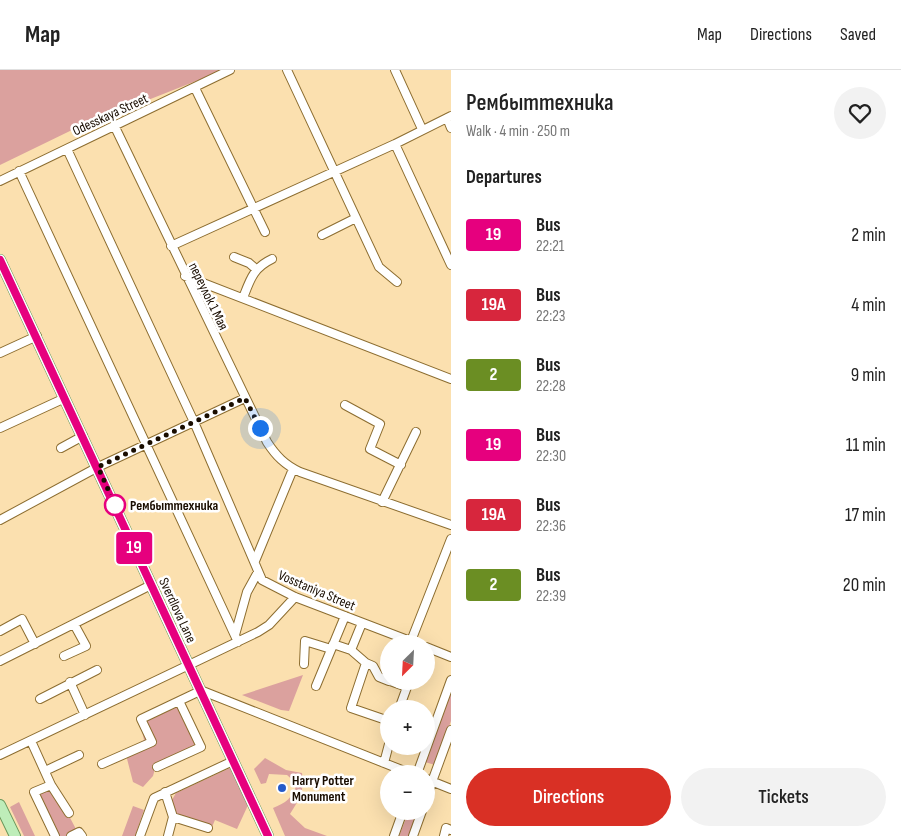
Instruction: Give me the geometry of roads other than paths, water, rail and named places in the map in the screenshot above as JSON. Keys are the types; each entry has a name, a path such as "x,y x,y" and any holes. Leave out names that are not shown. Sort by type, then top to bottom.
{"main road":[{"name":"Sverdlova Lane","path":"1,266 37,336 150,585 268,836"},
{"path":"0,805 14,836"}],"street":[{"name":"Odesskaya Street","path":"0,181 230,70"},
{"path":"287,70 379,267 397,282"},
{"path":"395,70 422,129"},
{"path":"195,88 265,232"},
{"path":"171,246 395,144 449,117 451,128"},
{"name":"переулок 1 Мая","path":"114,125 185,276 271,448 283,463 293,469"},
{"path":"395,144 451,265"},
{"path":"66,149 194,422 255,561 258,572 248,592 236,638"},
{"path":"19,172 236,638"},
{"path":"322,235 356,218"},
{"path":"234,257 256,269"},
{"path":"243,298 256,269 272,259"},
{"path":"185,276 451,379"},
{"path":"0,353 37,336"},
{"path":"0,428 65,398"},
{"path":"0,520 98,467 245,398"},
{"path":"345,405 380,424 370,449 401,465"},
{"path":"382,502 416,432"},
{"path":"61,448 83,436"},
{"path":"255,561 293,469 451,525"},
{"path":"417,635 451,539"},
{"name":"Vosstaniya Street","path":"258,572 262,580 295,597 395,635"},
{"path":"0,661 150,585"},
{"path":"0,755 188,667 236,638 269,625 295,597"},
{"path":"316,686 345,616"},
{"path":"0,631 22,619 35,644"},
{"path":"351,650 362,623"},
{"path":"64,656 86,646 74,624"},
{"path":"304,664 305,641 351,650 366,663 373,666 380,677"},
{"path":"435,651 451,657"},
{"path":"366,663 351,708 380,718"},
{"path":"40,699 70,682 97,670"},
{"path":"420,765 451,680"},
{"path":"70,682 85,715"},
{"path":"102,764 152,742 141,719 200,690 389,765"},
{"path":"157,767 201,747 178,701"},
{"path":"435,766 451,730"},
{"path":"31,741 51,785 70,813"},
{"path":"45,771 79,754"},
{"path":"384,763 386,755"},
{"path":"140,836 154,798 233,762"},
{"path":"435,782 451,788"},
{"path":"51,785 34,792 55,836"},
{"path":"165,792 173,817 168,836"},
{"path":"173,817 208,828"},
{"path":"394,836 400,820"},
{"path":"412,836 418,820"},
{"path":"444,836 446,828 451,830"},
{"path":"72,836 80,832 82,836"}],"place":[{"name":"Рембыттехника","path":"115,505"},
{"name":"Harry Potter Monument","path":"282,788"}]}
